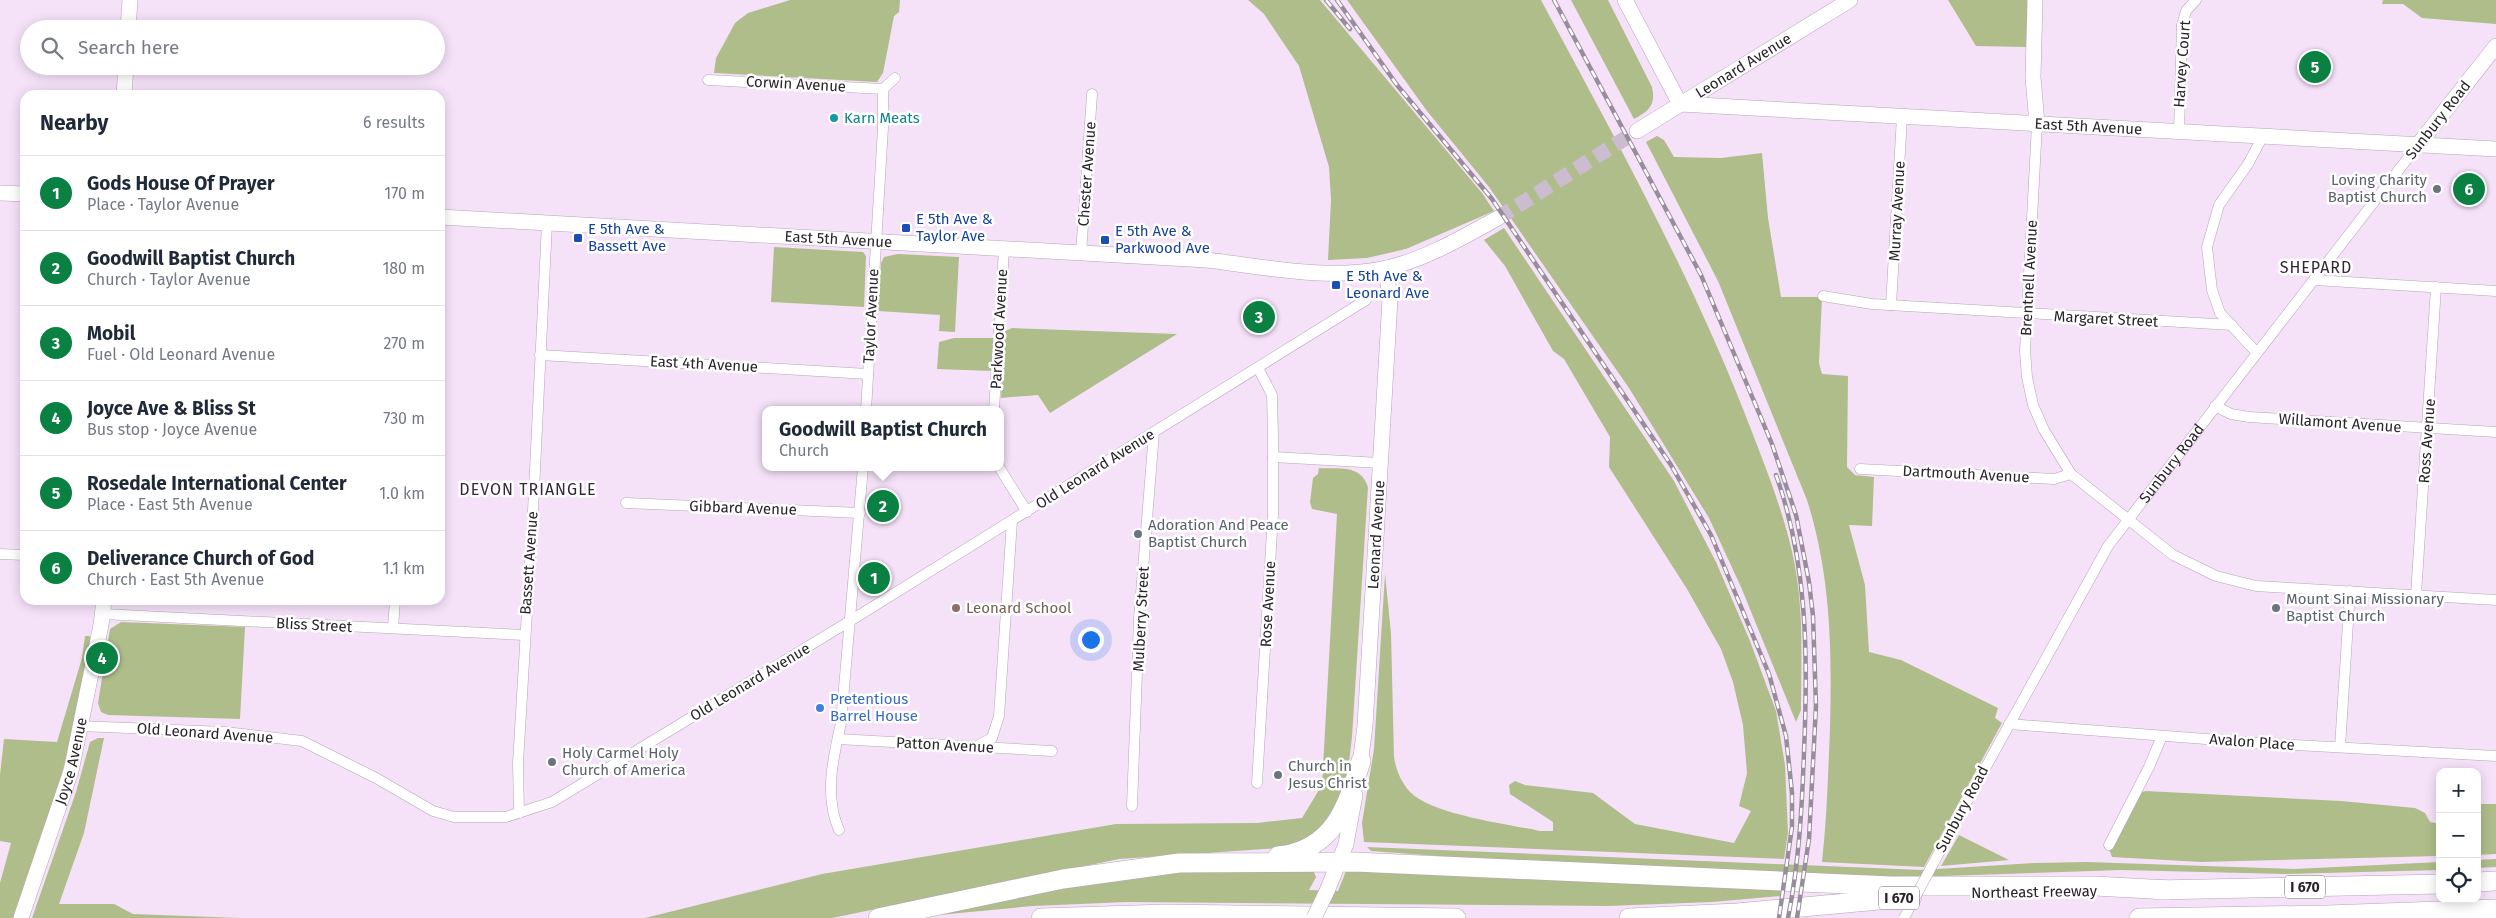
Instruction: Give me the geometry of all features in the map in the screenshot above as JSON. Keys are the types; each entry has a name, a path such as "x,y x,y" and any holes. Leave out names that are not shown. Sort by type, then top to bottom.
{"highway":[{"path":"878,918 1063,879 1129,869 1288,855 1317,842 1342,816 1360,761"},
{"path":"1202,863 1371,863 1891,886 2095,886 2169,890"},
{"path":"2481,882 2496,881"},
{"name":"Northeast Freeway","path":"1629,918 1737,913 1942,894 2436,884"},
{"name":"I 670","path":"2139,918 2328,915 2496,909"},
{"path":"1041,918 1209,914 1456,918"}],"main road":[{"path":"129,20 130,0"},
{"path":"1625,0 1680,104"},
{"name":"Leonard Avenue","path":"1637,131 1850,0"},
{"name":"Brentnell Avenue","path":"2035,0 2032,77 2036,124"},
{"name":"Sunbury Road","path":"2418,145 2496,46"},
{"path":"124,90 125,75"},
{"name":"East 5th Avenue","path":"1680,104 2496,149"},
{"path":"0,193 20,194"},
{"name":"East 5th Avenue","path":"445,217 1207,260 1302,272 1335,273 1386,268"},
{"path":"1386,268 1425,255 1498,218"},
{"name":"Leonard Avenue","path":"1314,918 1339,864 1346,844 1365,726 1390,299 1386,268"},
{"name":"Joyce Avenue","path":"21,918 71,771 103,607"}],"street":[{"name":"Harvey Court","path":"2179,132 2182,25 2186,11 2196,0"},
{"path":"883,89 895,78"},
{"name":"Corwin Avenue","path":"708,80 883,89"},
{"name":"Taylor Avenue","path":"866,406 883,128 883,89"},
{"name":"Chester Avenue","path":"1081,254 1092,94"},
{"name":"Murray Avenue","path":"1892,305 1902,117"},
{"name":"Brentnell Avenue","path":"2036,124 2025,351 2027,377 2033,405 2044,430 2071,474 2126,520"},
{"path":"2257,353 2220,313 2212,290 2207,247 2219,205 2248,164 2263,136"},
{"name":"Sunbury Road","path":"1904,918 2086,583 2126,520 2418,145"},
{"name":"Bassett Avenue","path":"519,813 518,763 524,635 533,511 547,223"},
{"name":"Parkwood Avenue","path":"994,406 1004,249"},
{"path":"2314,280 2496,291"},
{"name":"Ross Avenue","path":"2416,595 2436,287"},
{"name":"Margaret Street","path":"1823,296 1892,305 2232,325"},
{"name":"Old Leonard Avenue","path":"80,726 225,732 302,741 376,778 433,811 454,816 494,818 519,813 552,802 1027,512 1366,300"},
{"name":"East 4th Avenue","path":"540,355 868,374"},
{"name":"Rose Avenue","path":"1257,783 1272,533 1273,457 1272,395 1258,368"},
{"name":"Willamont Avenue","path":"2215,406 2231,414 2250,417 2496,432"},
{"name":"Mulberry Street","path":"1132,806 1139,619 1154,432"},
{"path":"1273,457 1380,463"},
{"name":"Dartmouth Avenue","path":"1860,468 2054,479 2071,474"},
{"path":"839,830 832,814 833,756 841,723 863,471"},
{"path":"1001,471 1027,512"},
{"name":"Gibbard Avenue","path":"626,503 860,513"},
{"path":"2126,520 2173,555 2216,576 2256,586 2496,600"},
{"path":"976,747 992,738 999,716 1012,521"},
{"path":"0,554 20,555"},
{"path":"2340,747 2350,591"},
{"path":"393,628 395,605"},
{"name":"Bliss Street","path":"103,607 393,628 524,635"},
{"name":"Avalon Place","path":"2009,724 2162,736 2496,756"},
{"path":"2109,845 2146,775 2162,736"},
{"name":"Patton Avenue","path":"838,739 1052,751"}],"green space":[{"path":"790,0 900,0 899,12 894,16 883,73 877,82 714,73 716,58 735,23 748,13"},
{"path":"1248,0 1320,0 1482,193 1494,211 1406,249 1367,258 1328,260 1331,200 1329,167 1299,66 1264,14"},
{"path":"1347,0 1541,0 1654,213 1706,321 1730,376 1774,492 1792,553 1799,595 1801,710 1796,722 1741,587 1709,518 1629,388 1489,187 1427,111"},
{"path":"1571,0 1608,0 1652,87 1653,98 1650,107 1634,119"},
{"path":"1948,0 2030,0 2027,47 1976,46"},
{"path":"2383,0 2496,0 2496,24 2422,18 2403,4 2382,4"},
{"path":"1657,136 1664,140 1674,157 1721,158 1762,153 1768,218 1781,297 1822,297 1819,363 1822,374 1848,376 1847,467 1855,475 1874,477 1872,526 1849,525 1865,585 1869,652 1901,660 1998,708 1995,718 2002,723 1924,867 1822,862 1828,779 1831,671 1825,585 1815,528 1807,500 1718,281 1646,142"},
{"path":"1504,228 1674,481 1716,562 1750,641 1776,711 1785,765 1788,833 1784,859 1364,842 1362,823 1374,749 1385,574 1391,633 1394,757 1404,784 1410,792 1421,800 1453,813 1472,818 1540,831 1553,831 1553,822 1510,794 1509,785 1515,781 1525,785 1593,793 1635,824 1734,843 1751,811 1739,806 1747,773 1743,725 1733,682 1721,649 1687,589 1609,467 1610,437 1564,359 1553,351 1505,266 1484,240"},
{"path":"774,247 863,252 866,256 864,307 771,302"},
{"path":"898,254 959,257 955,332 939,331 940,315 878,311 881,263 884,257"},
{"path":"1012,328 1177,334 1050,413 1038,395 1001,398 1005,331"},
{"path":"954,338 996,338 994,371 937,369 939,342"},
{"path":"1319,468 1341,468 1355,471 1365,480 1368,487 1352,737 1346,788 1322,829 1296,844 1280,848 1119,859 832,918 645,918 822,874 1116,824 1257,823 1302,818 1322,785 1337,514 1312,509 1310,502 1313,478 1318,474"},
{"path":"121,622 245,627 240,719 108,715 101,712 98,703 110,629"},
{"path":"85,636 89,636 92,640 86,676 60,780 15,918 0,918 0,883 11,843 0,841 0,775 4,739 57,742 82,658"},
{"path":"98,738 104,738 84,833 59,904 114,904 133,914 239,918 32,918 76,792 90,742"},
{"path":"2146,791 2341,801 2415,808 2425,813 2430,822 2436,823 2436,856 2201,862 2112,857 2109,849 2138,793"},
{"path":"2481,804 2496,804 2496,854 2481,855"},
{"path":"1959,835 2009,860 1941,866"},
{"path":"1367,847 1921,870 2034,863 2087,862 2294,869 2436,862 2436,870 2285,874 2121,870 1944,876 1833,876 1478,859 1371,851"},
{"path":"2496,859 2496,867 2481,868 2481,860"},
{"path":"1351,868 1781,884 1780,896 1712,902 1608,906 1126,902 1033,906 928,916 1035,893 1142,876 1185,872 1313,870 1316,877 1309,890 1338,891 1346,871"}],"tunnel":[{"path":"1498,218 1637,131"}],"railway":[{"path":"1326,0 1350,29"},
{"path":"1337,0 1397,85 1492,199 1671,465 1711,535 1769,674 1786,736 1792,793 1792,827 1779,918"},
{"path":"1554,0 1701,275 1772,444 1796,515 1809,582 1813,616 1816,706 1809,839 1797,918"},
{"path":"1776,475 1787,509 1800,577 1804,612 1806,682 1801,815 1795,877 1788,918"}],"place":[{"name":"Rosedale International Center","path":"2315,67"},
{"name":"Karn Meats","path":"834,118"},
{"name":"Loving Charity Baptist Church","path":"2437,189"},
{"name":"Deliverance Church of God","path":"2469,189"},
{"name":"E 5th Ave & Taylor Ave","path":"906,228"},
{"name":"E 5th Ave & Bassett Ave","path":"578,238"},
{"name":"E 5th Ave & Parkwood Ave","path":"1105,240"},
{"name":"E 5th Ave & Leonard Ave","path":"1336,285"},
{"name":"Mobil","path":"1259,317"},
{"name":"Goodwill Baptist Church","path":"883,506"},
{"name":"Adoration And Peace Baptist Church","path":"1138,534"},
{"name":"Gods House Of Prayer","path":"874,578"},
{"name":"Leonard School","path":"956,608"},
{"name":"Mount Sinai Missionary Baptist Church","path":"2276,608"},
{"name":"Joyce Ave & Bliss St","path":"102,658"},
{"name":"Pretentious Barrel House","path":"820,708"},
{"name":"Holy Carmel Holy Church of America","path":"552,762"},
{"name":"Church in Jesus Christ","path":"1278,775"}],"district":[{"name":"SHEPARD","path":"2316,267"},
{"name":"DEVON TRIANGLE","path":"528,489"}]}
